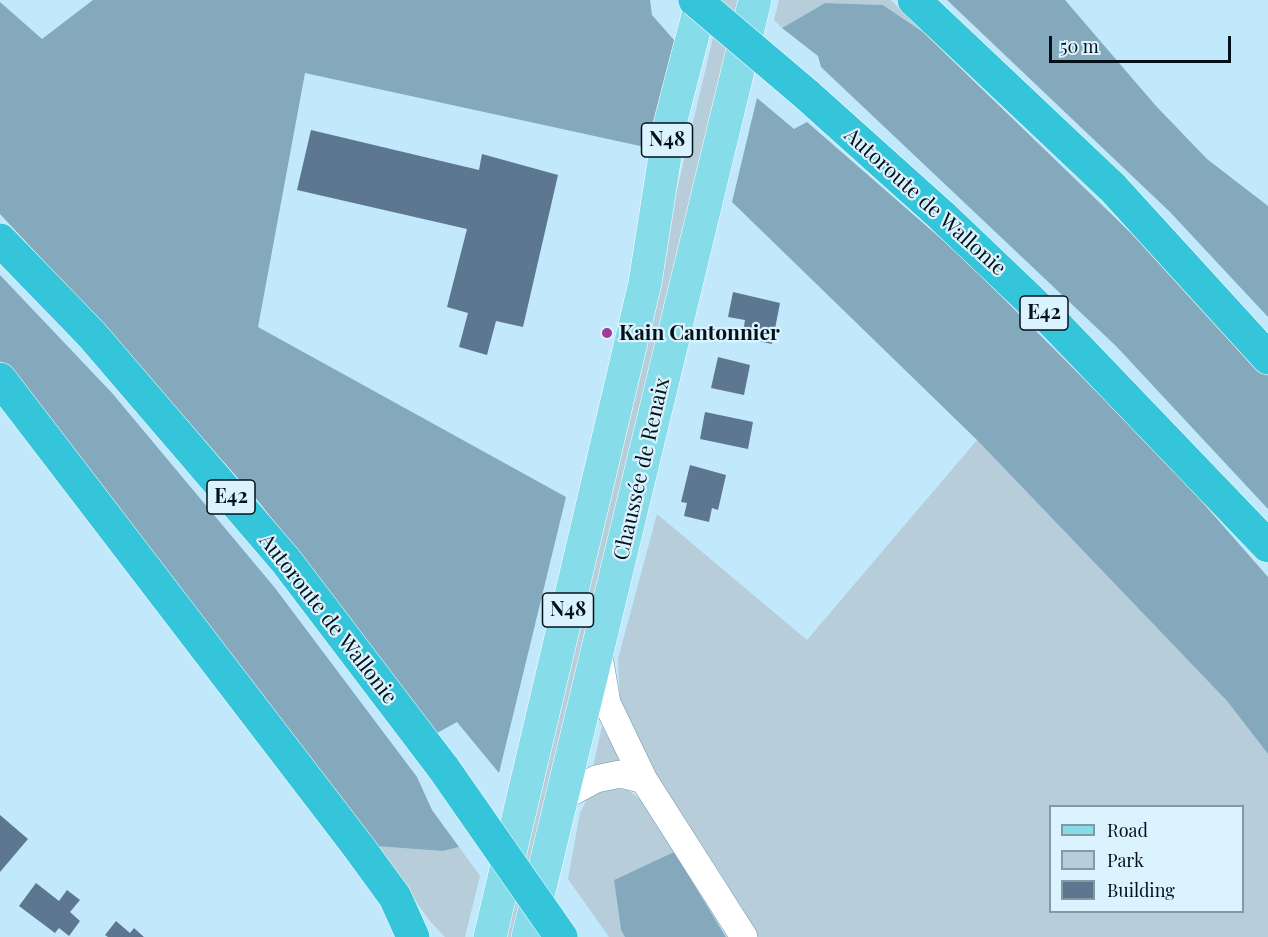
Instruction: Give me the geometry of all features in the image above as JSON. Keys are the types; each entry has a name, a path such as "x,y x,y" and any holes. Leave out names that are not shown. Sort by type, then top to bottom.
{"highway":[{"name":"Autoroute de Wallonie","path":"695,0 806,94 942,216 1053,321 1268,546"},
{"path":"914,0 1113,188 1268,358"},
{"name":"Autoroute de Wallonie","path":"0,240 92,335 286,561 444,769 561,937"},
{"path":"0,379 357,845 395,897 413,937"}],"main road":[{"name":"Chaussée de Renaix","path":"490,937 645,283 670,124 702,0"},
{"name":"Chaussée de Renaix","path":"528,937 755,0"}],"street":[{"path":"598,650 607,703 644,780 744,937"},
{"path":"561,798 596,779 620,774 644,780"}],"green space":[{"path":"722,0 747,0 521,937 500,937"},
{"path":"779,0 891,0 923,32 883,5 825,3 782,28 774,20"},
{"path":"977,440 1227,701 1268,754 1268,937 758,937 721,874 646,760 620,704 618,659 657,514 807,640"},
{"path":"602,726 622,763 593,767"},
{"path":"606,788 628,790 645,803 674,852 614,880 621,930 625,937 609,937 568,879 580,813 588,797"},
{"path":"374,846 443,851 459,847 480,876 465,937 445,937 430,921"}],"shaded area":[{"path":"93,0 650,0 652,15 681,48 654,149 305,73 258,327 566,497 499,773 457,722 437,733 259,502 93,314 0,214 0,2 42,39"},
{"path":"947,0 1065,0 1156,106 1207,159 1268,206 1268,317 1170,212"},
{"path":"825,3 883,5 923,32 1192,292 1268,376 1268,509 1116,346 821,67 818,56 782,28"},
{"path":"757,98 794,129 807,122 961,256 1168,463 1268,577 1268,754 1227,701 977,440 732,202"},
{"path":"0,275 112,393 275,588 417,777 432,810 459,847 443,851 374,846 0,361"},
{"path":"674,852 726,937 625,937 621,930 614,880"}],"building":[{"path":"311,130 479,170 482,154 558,175 523,327 496,321 487,355 459,347 468,313 447,307 467,229 297,190"},
{"path":"733,292 780,303 772,344 742,338 745,320 728,317"},
{"path":"718,357 750,365 744,395 711,388"},
{"path":"705,412 753,422 748,449 700,439"},
{"path":"690,465 726,475 718,510 712,508 709,522 684,516 687,503 681,502"},
{"path":"0,815 28,839 0,872"},
{"path":"36,883 59,901 67,890 80,900 70,912 80,921 69,936 59,928 55,933 19,906"},
{"path":"116,921 130,933 134,928 144,937 108,937 105,935"}],"place":[{"name":"Kain Cantonnier","path":"607,333"}]}
